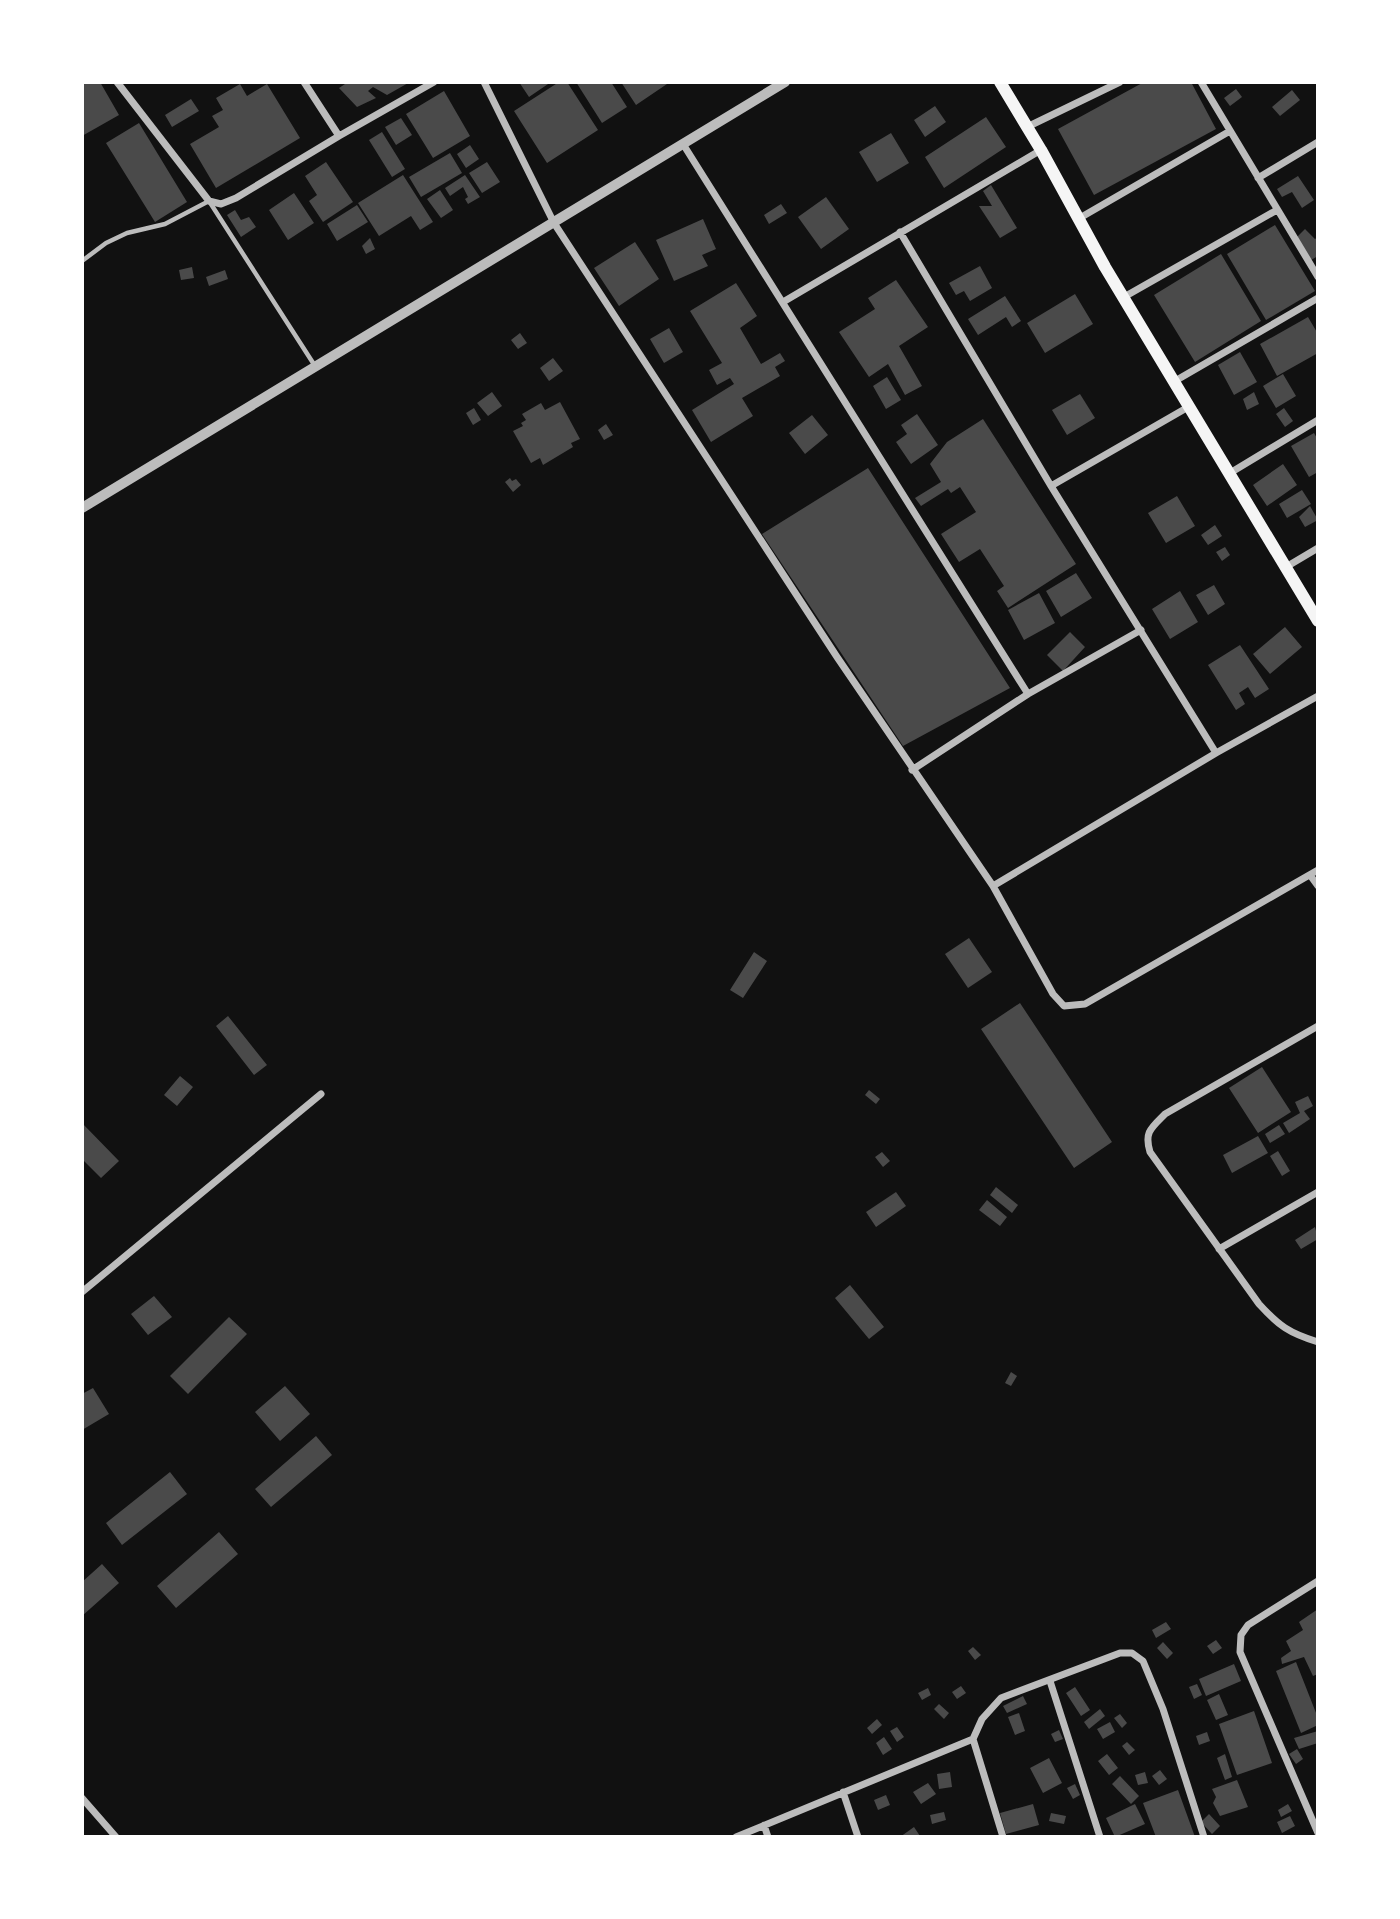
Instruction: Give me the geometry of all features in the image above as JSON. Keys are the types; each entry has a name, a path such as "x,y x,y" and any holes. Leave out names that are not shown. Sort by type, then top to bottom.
{"main road":[{"path":"1000,82 1124,297 1318,621"}],"street":[{"path":"117,82 209,201 221,204 236,198 434,82"},
{"path":"304,82 339,136"},
{"path":"484,82 555,223 912,770 993,886 1053,995 1064,1006 1085,1004 1318,870"},
{"path":"82,508 785,82"},
{"path":"1027,127 1120,82"},
{"path":"1201,82 1318,277"},
{"path":"1078,219 1230,131"},
{"path":"1258,178 1318,142"},
{"path":"683,144 1028,694"},
{"path":"783,302 1041,150"},
{"path":"1124,297 1277,210"},
{"path":"900,232 1051,486 1216,752"},
{"path":"1175,381 1318,298"},
{"path":"1051,486 1190,406"},
{"path":"1230,473 1318,420"},
{"path":"1286,567 1318,548"},
{"path":"912,770 1028,694 1140,630"},
{"path":"993,886 1216,752 1318,696"},
{"path":"1310,875 1318,887"},
{"path":"1318,1026 1165,1114 1152,1127 1146,1139 1150,1152 1259,1304 1275,1322 1295,1335 1318,1342"},
{"path":"82,1292 321,1094"},
{"path":"1219,1249 1318,1192"},
{"path":"1318,1581 1248,1625 1241,1635 1240,1652 1318,1833"},
{"path":"1003,1837 973,1739 982,1719 1001,1699 1120,1653 1132,1653 1143,1661 1163,1709 1204,1837"},
{"path":"1050,1681 1100,1837"},
{"path":"736,1837 973,1739"},
{"path":"843,1792 858,1837"},
{"path":"82,1798 110,1835"},
{"path":"764,1825 768,1837"}],"lane":[{"path":"82,261 106,243 127,233 165,224 209,201 315,366"}],"building":[{"path":"82,82 100,82 119,115 82,136"},
{"path":"348,82 410,82 387,95 373,87 368,91 376,98 357,107 339,88"},
{"path":"519,82 551,82 529,97"},
{"path":"559,82 567,82 598,130 547,163 514,111"},
{"path":"576,82 611,82 627,107 602,123"},
{"path":"621,82 665,82 667,84 636,105"},
{"path":"1144,82 1191,82 1216,129 1094,195 1058,129"},
{"path":"240,84 247,96 267,84 300,138 216,188 190,144 219,127 212,116 223,110 216,98"},
{"path":"1236,89 1242,97 1230,106 1224,98"},
{"path":"1292,90 1300,100 1280,116 1272,107"},
{"path":"444,91 470,136 433,158 406,114"},
{"path":"191,99 199,111 172,127 165,115"},
{"path":"935,106 946,122 925,137 914,120"},
{"path":"986,117 1006,147 944,188 925,157"},
{"path":"401,118 412,135 396,145 385,127"},
{"path":"139,123 187,202 155,222 106,143"},
{"path":"382,132 405,169 392,177 369,140"},
{"path":"891,133 909,163 877,182 859,152"},
{"path":"470,145 479,159 466,168 457,154"},
{"path":"450,153 462,173 421,197 409,177"},
{"path":"326,162 353,202 323,222 309,201 317,195 305,176"},
{"path":"487,162 500,182 482,193 469,173"},
{"path":"403,175 433,222 420,230 411,216 379,236 358,203"},
{"path":"465,175 480,197 468,204 463,187 450,196 445,188"},
{"path":"1298,176 1314,200 1302,208 1292,192 1282,197 1277,189"},
{"path":"991,185 1017,228 1000,238 979,206 992,206 983,191"},
{"path":"440,190 453,210 441,218 427,199"},
{"path":"294,193 314,223 288,240 269,210"},
{"path":"826,197 849,229 821,249 798,217"},
{"path":"781,204 787,213 769,224 764,215"},
{"path":"357,205 368,222 337,241 327,224"},
{"path":"235,210 241,220 249,217 256,227 241,237 227,215"},
{"path":"703,219 716,249 702,255 708,266 674,281 656,240"},
{"path":"1275,225 1315,291 1266,320 1227,254"},
{"path":"1305,229 1315,239 1318,237 1318,256 1311,260 1297,237"},
{"path":"370,238 375,249 366,254 362,246"},
{"path":"635,242 659,279 619,306 594,268"},
{"path":"1221,254 1261,321 1195,362 1154,295"},
{"path":"980,266 992,288 970,301 964,291 956,295 949,283"},
{"path":"192,267 194,278 181,280 179,270"},
{"path":"225,270 228,279 209,286 206,277"},
{"path":"896,280 928,327 899,346 922,386 905,395 888,364 869,377 839,332 875,309 868,298"},
{"path":"736,283 757,316 740,328 761,364 780,353 785,361 775,367 780,376 742,398 753,416 711,442 692,410 734,384 730,378 717,385 709,370 722,363 690,311"},
{"path":"1075,294 1093,324 1045,353 1027,323"},
{"path":"1005,296 1021,321 1012,327 1006,317 978,335 968,319"},
{"path":"1308,317 1318,334 1318,353 1277,376 1260,344"},
{"path":"669,328 683,352 664,363 650,339"},
{"path":"520,333 527,343 518,349 511,340"},
{"path":"1240,352 1257,382 1234,395 1218,365"},
{"path":"553,358 563,371 549,381 540,368"},
{"path":"1283,374 1296,396 1276,408 1263,386"},
{"path":"887,377 901,400 886,409 873,386"},
{"path":"492,392 502,406 488,416 477,403"},
{"path":"1254,392 1259,404 1247,410 1243,399"},
{"path":"1080,394 1095,418 1067,435 1052,410"},
{"path":"560,402 580,439 571,443 573,447 543,465 540,458 531,463 513,431 523,426 521,423 526,420 522,414 541,403 545,410"},
{"path":"474,408 481,420 473,425 466,413"},
{"path":"1284,408 1293,421 1285,427 1276,414"},
{"path":"917,414 938,445 911,464 896,442 907,434 901,425"},
{"path":"812,415 828,435 805,454 789,433"},
{"path":"983,419 1076,564 1008,608 997,591 1004,586 980,549 959,562 941,534 976,512 960,487 951,493 948,489 921,506 915,498 941,482 930,464 947,442"},
{"path":"606,424 613,435 604,440 598,430"},
{"path":"1314,433 1318,440 1318,472 1309,477 1291,446"},
{"path":"1283,464 1297,485 1267,506 1253,485"},
{"path":"868,468 1010,688 903,746 762,534"},
{"path":"510,478 512,481 516,479 521,485 513,492 505,482"},
{"path":"1302,490 1311,504 1287,518 1279,504"},
{"path":"1177,496 1195,526 1166,543 1148,513"},
{"path":"1310,506 1318,520 1305,527 1299,517"},
{"path":"1215,525 1222,536 1208,545 1201,535"},
{"path":"1225,547 1230,555 1222,561 1216,552"},
{"path":"1076,573 1092,598 1061,617 1046,591"},
{"path":"1214,585 1225,604 1208,615 1196,595"},
{"path":"1180,591 1198,622 1170,639 1152,609"},
{"path":"1039,593 1055,623 1024,640 1008,610"},
{"path":"1285,627 1302,647 1270,674 1253,654"},
{"path":"1070,632 1085,647 1063,671 1047,655"},
{"path":"1240,645 1269,689 1255,698 1248,687 1239,693 1245,704 1236,710 1208,665"},
{"path":"969,938 992,972 968,988 945,954"},
{"path":"754,952 767,961 743,998 730,990"},
{"path":"1020,1003 1112,1142 1074,1168 981,1029"},
{"path":"228,1016 267,1065 254,1075 216,1026"},
{"path":"1262,1067 1291,1112 1258,1133 1229,1088"},
{"path":"180,1076 193,1087 177,1106 164,1095"},
{"path":"869,1090 880,1099 876,1104 865,1095"},
{"path":"1308,1096 1313,1106 1304,1111 1310,1119 1289,1133 1283,1123 1300,1113 1295,1102"},
{"path":"82,1123 119,1161 101,1178 82,1159"},
{"path":"1279,1125 1285,1134 1270,1143 1265,1134"},
{"path":"1258,1136 1268,1153 1232,1173 1223,1155"},
{"path":"1278,1151 1290,1171 1282,1176 1270,1156"},
{"path":"882,1152 890,1161 883,1167 875,1157"},
{"path":"996,1187 1018,1205 1012,1213 990,1195"},
{"path":"896,1192 906,1206 876,1227 866,1212"},
{"path":"987,1200 1007,1217 1000,1226 979,1210"},
{"path":"1315,1227 1318,1239 1301,1249 1295,1240"},
{"path":"850,1285 884,1327 869,1339 835,1298"},
{"path":"154,1296 172,1317 148,1335 131,1314"},
{"path":"229,1317 247,1334 188,1394 170,1376"},
{"path":"1011,1372 1017,1376 1011,1386 1005,1383"},
{"path":"285,1386 310,1414 280,1441 255,1412"},
{"path":"93,1388 109,1414 82,1430 82,1394"},
{"path":"316,1436 332,1455 271,1507 255,1489"},
{"path":"170,1472 187,1494 122,1545 106,1523"},
{"path":"219,1532 238,1554 176,1608 157,1586"},
{"path":"102,1564 119,1583 82,1616 82,1582"},
{"path":"1318,1609 1318,1674 1313,1676 1304,1657 1282,1664 1281,1658 1291,1651 1286,1641 1303,1630 1299,1622"},
{"path":"1166,1622 1171,1629 1156,1638 1152,1630"},
{"path":"1216,1640 1222,1648 1213,1654 1207,1646"},
{"path":"1163,1642 1173,1653 1167,1659 1157,1648"},
{"path":"973,1647 981,1655 975,1660 968,1651"},
{"path":"1296,1662 1318,1718 1318,1725 1301,1733 1276,1671"},
{"path":"1234,1664 1241,1681 1206,1696 1199,1679"},
{"path":"1197,1684 1202,1695 1194,1699 1189,1687"},
{"path":"961,1686 966,1693 957,1699 952,1692"},
{"path":"1075,1687 1090,1710 1081,1716 1066,1693"},
{"path":"928,1688 931,1695 922,1700 918,1693"},
{"path":"1219,1694 1228,1715 1216,1720 1207,1700"},
{"path":"1023,1696 1027,1704 1007,1713 1003,1706"},
{"path":"939,1704 949,1713 944,1719 934,1709"},
{"path":"1100,1709 1105,1716 1089,1729 1084,1722"},
{"path":"1254,1711 1272,1763 1237,1775 1219,1724"},
{"path":"1019,1713 1025,1731 1015,1735 1008,1717"},
{"path":"1120,1714 1127,1723 1122,1728 1114,1718"},
{"path":"877,1719 882,1725 872,1734 867,1728"},
{"path":"1110,1722 1115,1732 1103,1739 1097,1729"},
{"path":"897,1727 904,1737 897,1742 890,1731"},
{"path":"1059,1730 1063,1739 1055,1742 1051,1734"},
{"path":"1318,1731 1318,1743 1299,1749 1294,1738"},
{"path":"1207,1732 1210,1741 1199,1745 1196,1736"},
{"path":"884,1737 892,1749 883,1755 876,1743"},
{"path":"1127,1742 1135,1750 1129,1755 1122,1746"},
{"path":"1297,1749 1303,1759 1296,1764 1289,1754"},
{"path":"1107,1754 1118,1768 1109,1775 1098,1761"},
{"path":"1225,1754 1232,1777 1225,1780 1217,1758"},
{"path":"1049,1758 1062,1783 1043,1793 1030,1768"},
{"path":"1160,1770 1167,1779 1159,1785 1152,1776"},
{"path":"950,1772 952,1787 939,1789 937,1774"},
{"path":"1145,1772 1148,1783 1138,1785 1135,1775"},
{"path":"1120,1776 1139,1796 1131,1804 1112,1784"},
{"path":"1237,1780 1248,1807 1220,1816 1213,1803 1216,1797 1212,1789"},
{"path":"928,1783 936,1794 921,1804 913,1792"},
{"path":"1075,1784 1080,1795 1073,1799 1067,1788"},
{"path":"1178,1790 1195,1837 1156,1837 1143,1803"},
{"path":"886,1795 890,1805 878,1810 874,1800"},
{"path":"1033,1804 1039,1825 1006,1834 1000,1813"},
{"path":"1135,1804 1145,1824 1115,1837 1106,1818"},
{"path":"1288,1804 1292,1811 1281,1817 1278,1810"},
{"path":"944,1812 946,1820 932,1824 930,1815"},
{"path":"1051,1813 1066,1816 1064,1824 1049,1821"},
{"path":"1209,1814 1220,1826 1212,1834 1201,1822"},
{"path":"1290,1816 1295,1826 1282,1833 1277,1822"},
{"path":"914,1827 920,1836 900,1837"}]}
